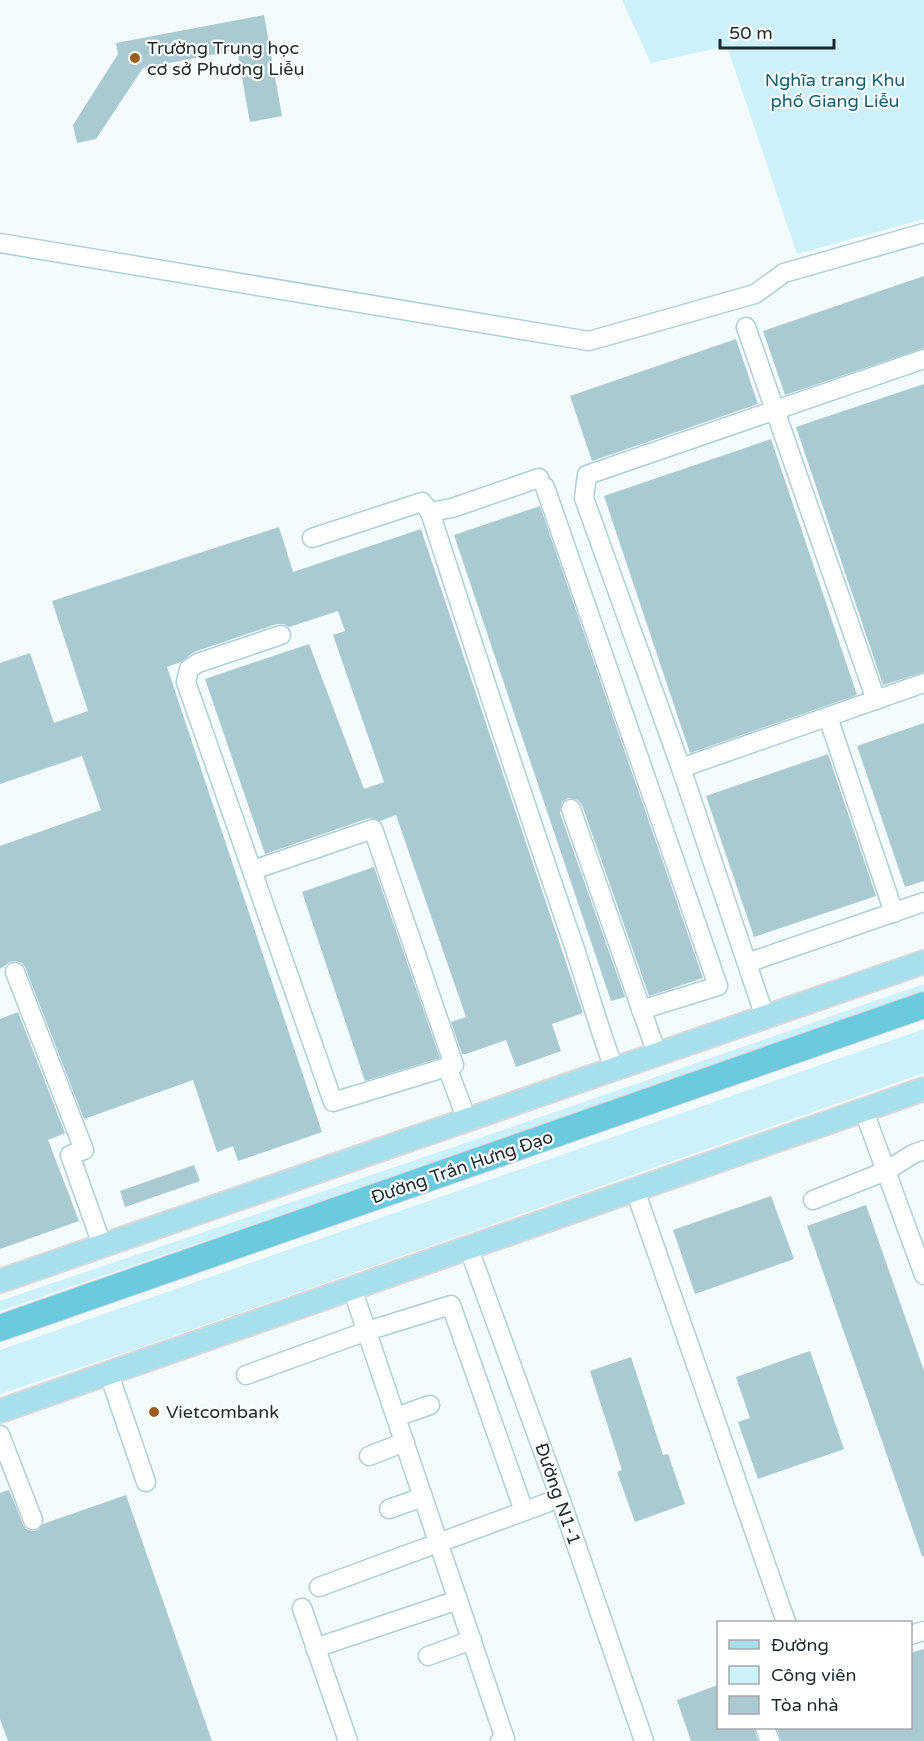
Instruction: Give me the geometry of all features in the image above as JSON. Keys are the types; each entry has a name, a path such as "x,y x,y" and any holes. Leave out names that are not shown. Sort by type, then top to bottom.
{"highway":[{"name":"Đường Trần Hưng Đạo","path":"0,1328 924,1005"}],"main road":[{"path":"0,1281 924,962"},
{"path":"0,1411 924,1089"}],"street":[{"path":"0,243 589,341 755,294 784,273 924,233"},
{"path":"746,327 876,700"},
{"path":"765,1017 681,768 584,498 587,475 924,359"},
{"path":"430,512 452,508 542,482 718,986 641,1010"},
{"path":"312,538 422,502 430,512 533,829 580,963 598,1028 614,1068"},
{"path":"253,870 373,829 454,1065 333,1102 187,688 186,676 191,667 281,634"},
{"path":"681,768 924,683"},
{"path":"828,717 894,913"},
{"path":"571,810 657,1054"},
{"path":"747,963 924,902"},
{"path":"15,972 84,1150 70,1155 102,1245"},
{"path":"447,1067 467,1120"},
{"path":"864,1111 924,1275"},
{"path":"813,1200 886,1171 913,1154 924,1150"},
{"path":"635,1190 785,1621"},
{"name":"Đường N1-1","path":"469,1249 560,1498 644,1741"},
{"path":"352,1288 505,1739 500,1741"},
{"path":"246,1376 367,1331 451,1305 524,1511"},
{"path":"109,1374 146,1482"},
{"path":"396,1418 430,1405"},
{"path":"0,1435 33,1520"},
{"path":"369,1456 405,1442"},
{"path":"389,1509 423,1497"},
{"path":"319,1587 560,1498"},
{"path":"315,1648 458,1600"},
{"path":"302,1608 348,1741"},
{"path":"428,1656 472,1640"}],"green space":[{"name":"Nghĩa trang Khu phố Giang Liễu","path":"622,0 924,0 924,219 797,254 727,46 651,63"},
{"path":"924,984 924,995 0,1311 0,1301"},
{"path":"924,1029 924,1073 154,1343 0,1394 0,1350"}],"building":[{"path":"264,15 282,116 250,122 237,50 143,68 96,139 77,143 73,125 118,54 116,43"},
{"path":"924,276 924,348 785,395 763,331"},
{"path":"736,339 758,404 592,461 570,396"},
{"path":"924,384 924,672 883,685 796,427"},
{"path":"771,439 857,695 690,753 604,496"},
{"path":"540,506 703,978 649,996 582,805 578,800 568,798 562,802 560,813 625,997 611,1001 454,535"},
{"path":"279,527 293,572 421,529 583,1013 552,1024 561,1051 516,1067 506,1040 462,1054 451,1022 466,1017 396,815 380,821 369,818 265,854 205,679 309,644 364,789 384,782 333,635 345,631 338,611 289,627 277,624 194,652 181,662 167,667 322,1132 238,1161 233,1146 217,1152 193,1080 84,1119 25,967 16,961 0,969 0,846 101,810 82,756 0,784 0,663 30,653 54,723 88,711 52,601"},
{"path":"924,723 924,881 905,887 857,746"},
{"path":"828,754 876,896 754,937 706,796"},
{"path":"374,867 440,1058 365,1081 302,892"},
{"path":"18,1012 65,1133 48,1140 79,1221 0,1249 0,1019"},
{"path":"194,1165 200,1181 125,1207 120,1191"},
{"path":"771,1196 794,1259 695,1294 673,1230"},
{"path":"866,1205 924,1371 924,1556 922,1556 807,1226"},
{"path":"810,1351 844,1449 758,1479 738,1422 750,1418 736,1377"},
{"path":"631,1357 663,1455 668,1454 685,1504 635,1522 617,1472 622,1470 590,1371"},
{"path":"9,1490 23,1524 26,1529 32,1531 38,1530 43,1524 126,1495 212,1741 8,1741 0,1719 0,1493"},
{"path":"924,1649 924,1741 781,1741 777,1729 912,1729 912,1652"},
{"path":"717,1685 717,1729 754,1729 758,1741 691,1741 677,1700"}],"place":[{"name":"Trường Trung học cơ sở Phương Liễu","path":"135,58"},
{"name":"Vietcombank","path":"154,1412"}]}
